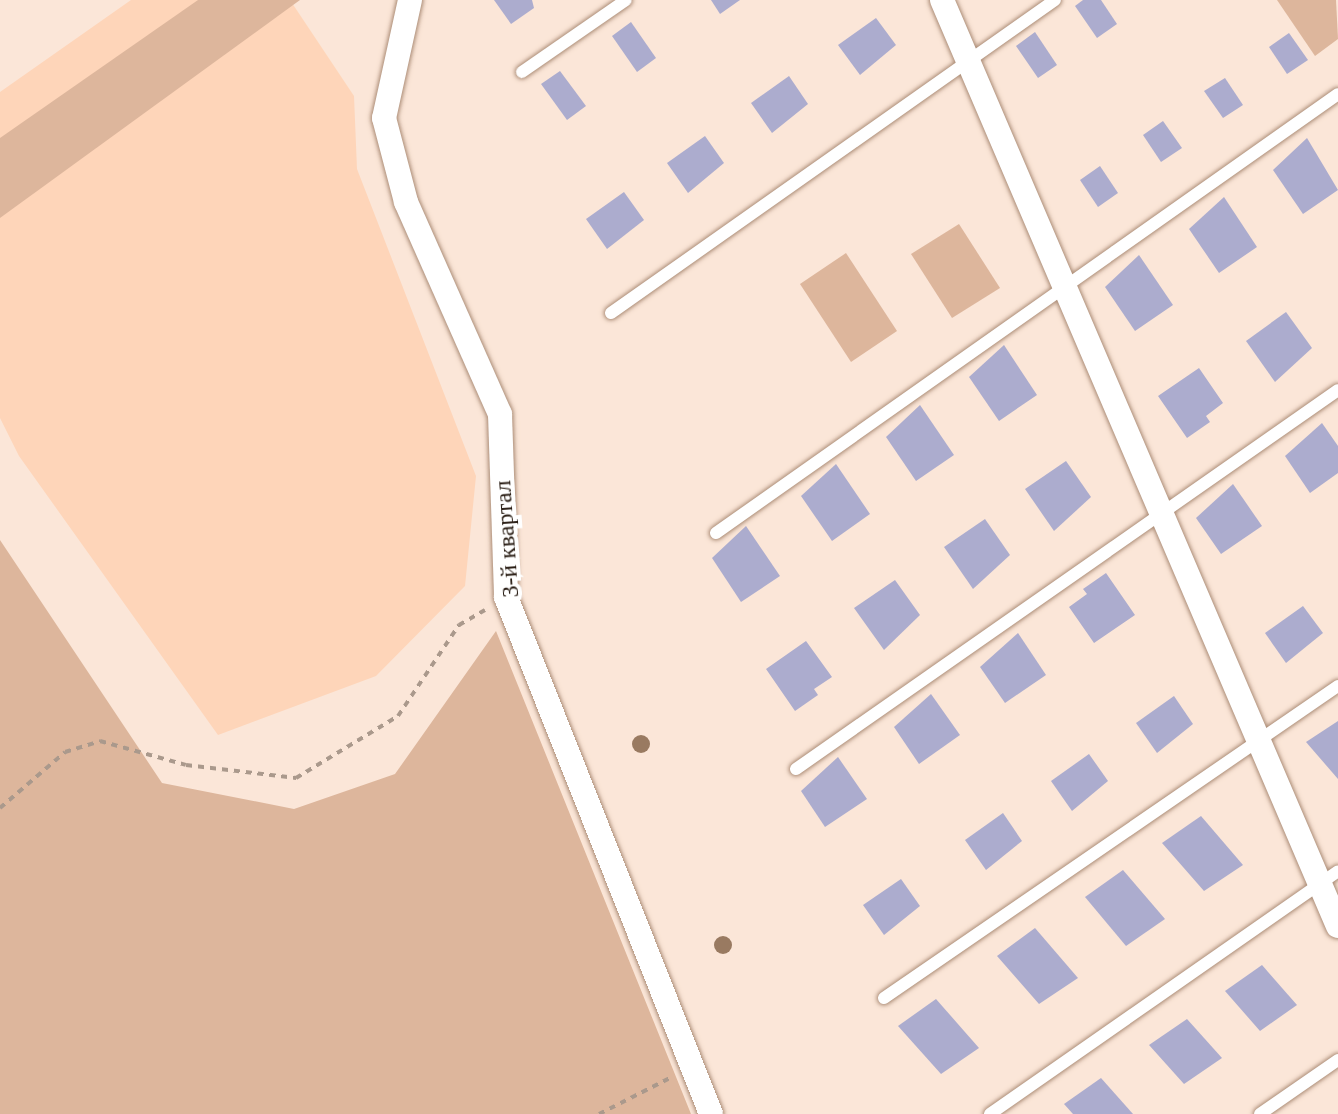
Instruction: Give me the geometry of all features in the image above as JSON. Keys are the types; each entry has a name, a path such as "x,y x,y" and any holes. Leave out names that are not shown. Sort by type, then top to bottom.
{"street":[{"name":"3-й квартал","path":"410,0 384,118 406,202 500,414 506,597 711,1114"},
{"path":"942,0 1063,288 1164,511 1259,740 1329,878 1338,926"}],"lane":[{"path":"522,72 626,0"},
{"path":"611,313 1055,0"},
{"path":"716,533 1338,94"},
{"path":"796,769 1338,390"},
{"path":"884,998 1338,686"},
{"path":"990,1114 1329,878"},
{"path":"1260,1114 1338,1060"}],"path":[{"path":"0,808 65,752 100,741 186,765 296,778 398,716 459,625 506,597"},
{"path":"599,1114 692,1067"}],"shaded area":[{"path":"131,0 290,0 354,96 357,169 476,476 465,586 376,676 218,735 19,456 0,418 0,92"},
{"path":"198,0 300,0 0,218 0,138"},
{"path":"1277,0 1336,0 1338,39 1315,56"},
{"path":"959,224 1000,288 952,318 911,254"},
{"path":"846,253 897,331 851,362 800,284"},
{"path":"0,540 162,783 294,809 395,774 496,631 691,1114 0,1114"}],"building":[{"path":"494,0 532,0 534,8 511,24"},
{"path":"711,0 740,0 720,14"},
{"path":"1083,0 1101,0 1117,24 1097,38 1075,6"},
{"path":"876,18 896,45 860,75 838,45"},
{"path":"631,22 656,58 637,72 612,36"},
{"path":"1035,32 1057,65 1038,78 1016,46"},
{"path":"1289,33 1308,60 1287,74 1269,47"},
{"path":"560,71 586,106 567,120 541,84"},
{"path":"789,76 808,104 772,133 751,103"},
{"path":"1225,78 1243,105 1223,118 1204,91"},
{"path":"1163,121 1182,148 1161,162 1143,135"},
{"path":"705,136 724,163 688,193 667,163"},
{"path":"1307,138 1338,190 1303,214 1273,170"},
{"path":"1100,166 1118,193 1098,207 1080,180"},
{"path":"624,192 644,220 607,249 586,219"},
{"path":"1224,197 1257,247 1219,273 1189,229"},
{"path":"1139,255 1173,305 1135,331 1105,287"},
{"path":"1286,312 1312,348 1275,382 1246,341"},
{"path":"1004,345 1037,395 999,421 969,377"},
{"path":"1199,368 1223,403 1206,416 1210,422 1187,438 1158,396"},
{"path":"920,405 954,455 916,481 886,437"},
{"path":"1322,423 1338,446 1338,473 1310,493 1285,456"},
{"path":"1066,461 1091,497 1054,531 1025,489"},
{"path":"836,464 870,514 832,541 801,496"},
{"path":"1233,484 1262,526 1221,554 1196,518"},
{"path":"985,519 1010,555 973,589 944,547"},
{"path":"746,526 780,576 741,602 712,558"},
{"path":"1106,573 1135,615 1094,643 1069,607 1087,594 1083,589"},
{"path":"895,580 920,615 884,650 854,608"},
{"path":"1303,606 1323,633 1286,663 1265,633"},
{"path":"1018,633 1046,675 1005,703 980,667"},
{"path":"806,641 832,677 814,689 818,695 795,711 766,669"},
{"path":"931,694 960,735 919,764 894,727"},
{"path":"1174,696 1193,724 1157,753 1136,723"},
{"path":"1338,721 1338,779 1306,742"},
{"path":"1089,754 1108,781 1072,811 1051,781"},
{"path":"838,757 867,799 825,827 801,791"},
{"path":"1003,813 1022,841 986,870 965,840"},
{"path":"1201,816 1243,865 1204,891 1162,843"},
{"path":"1123,870 1165,919 1126,946 1085,897"},
{"path":"901,879 920,906 884,935 863,905"},
{"path":"1035,928 1078,978 1039,1004 997,956"},
{"path":"1262,965 1297,1005 1260,1031 1225,991"},
{"path":"936,999 979,1048 941,1074 898,1026"},
{"path":"1187,1019 1222,1058 1184,1084 1149,1045"},
{"path":"1101,1078 1133,1114 1073,1114 1064,1104"}]}
